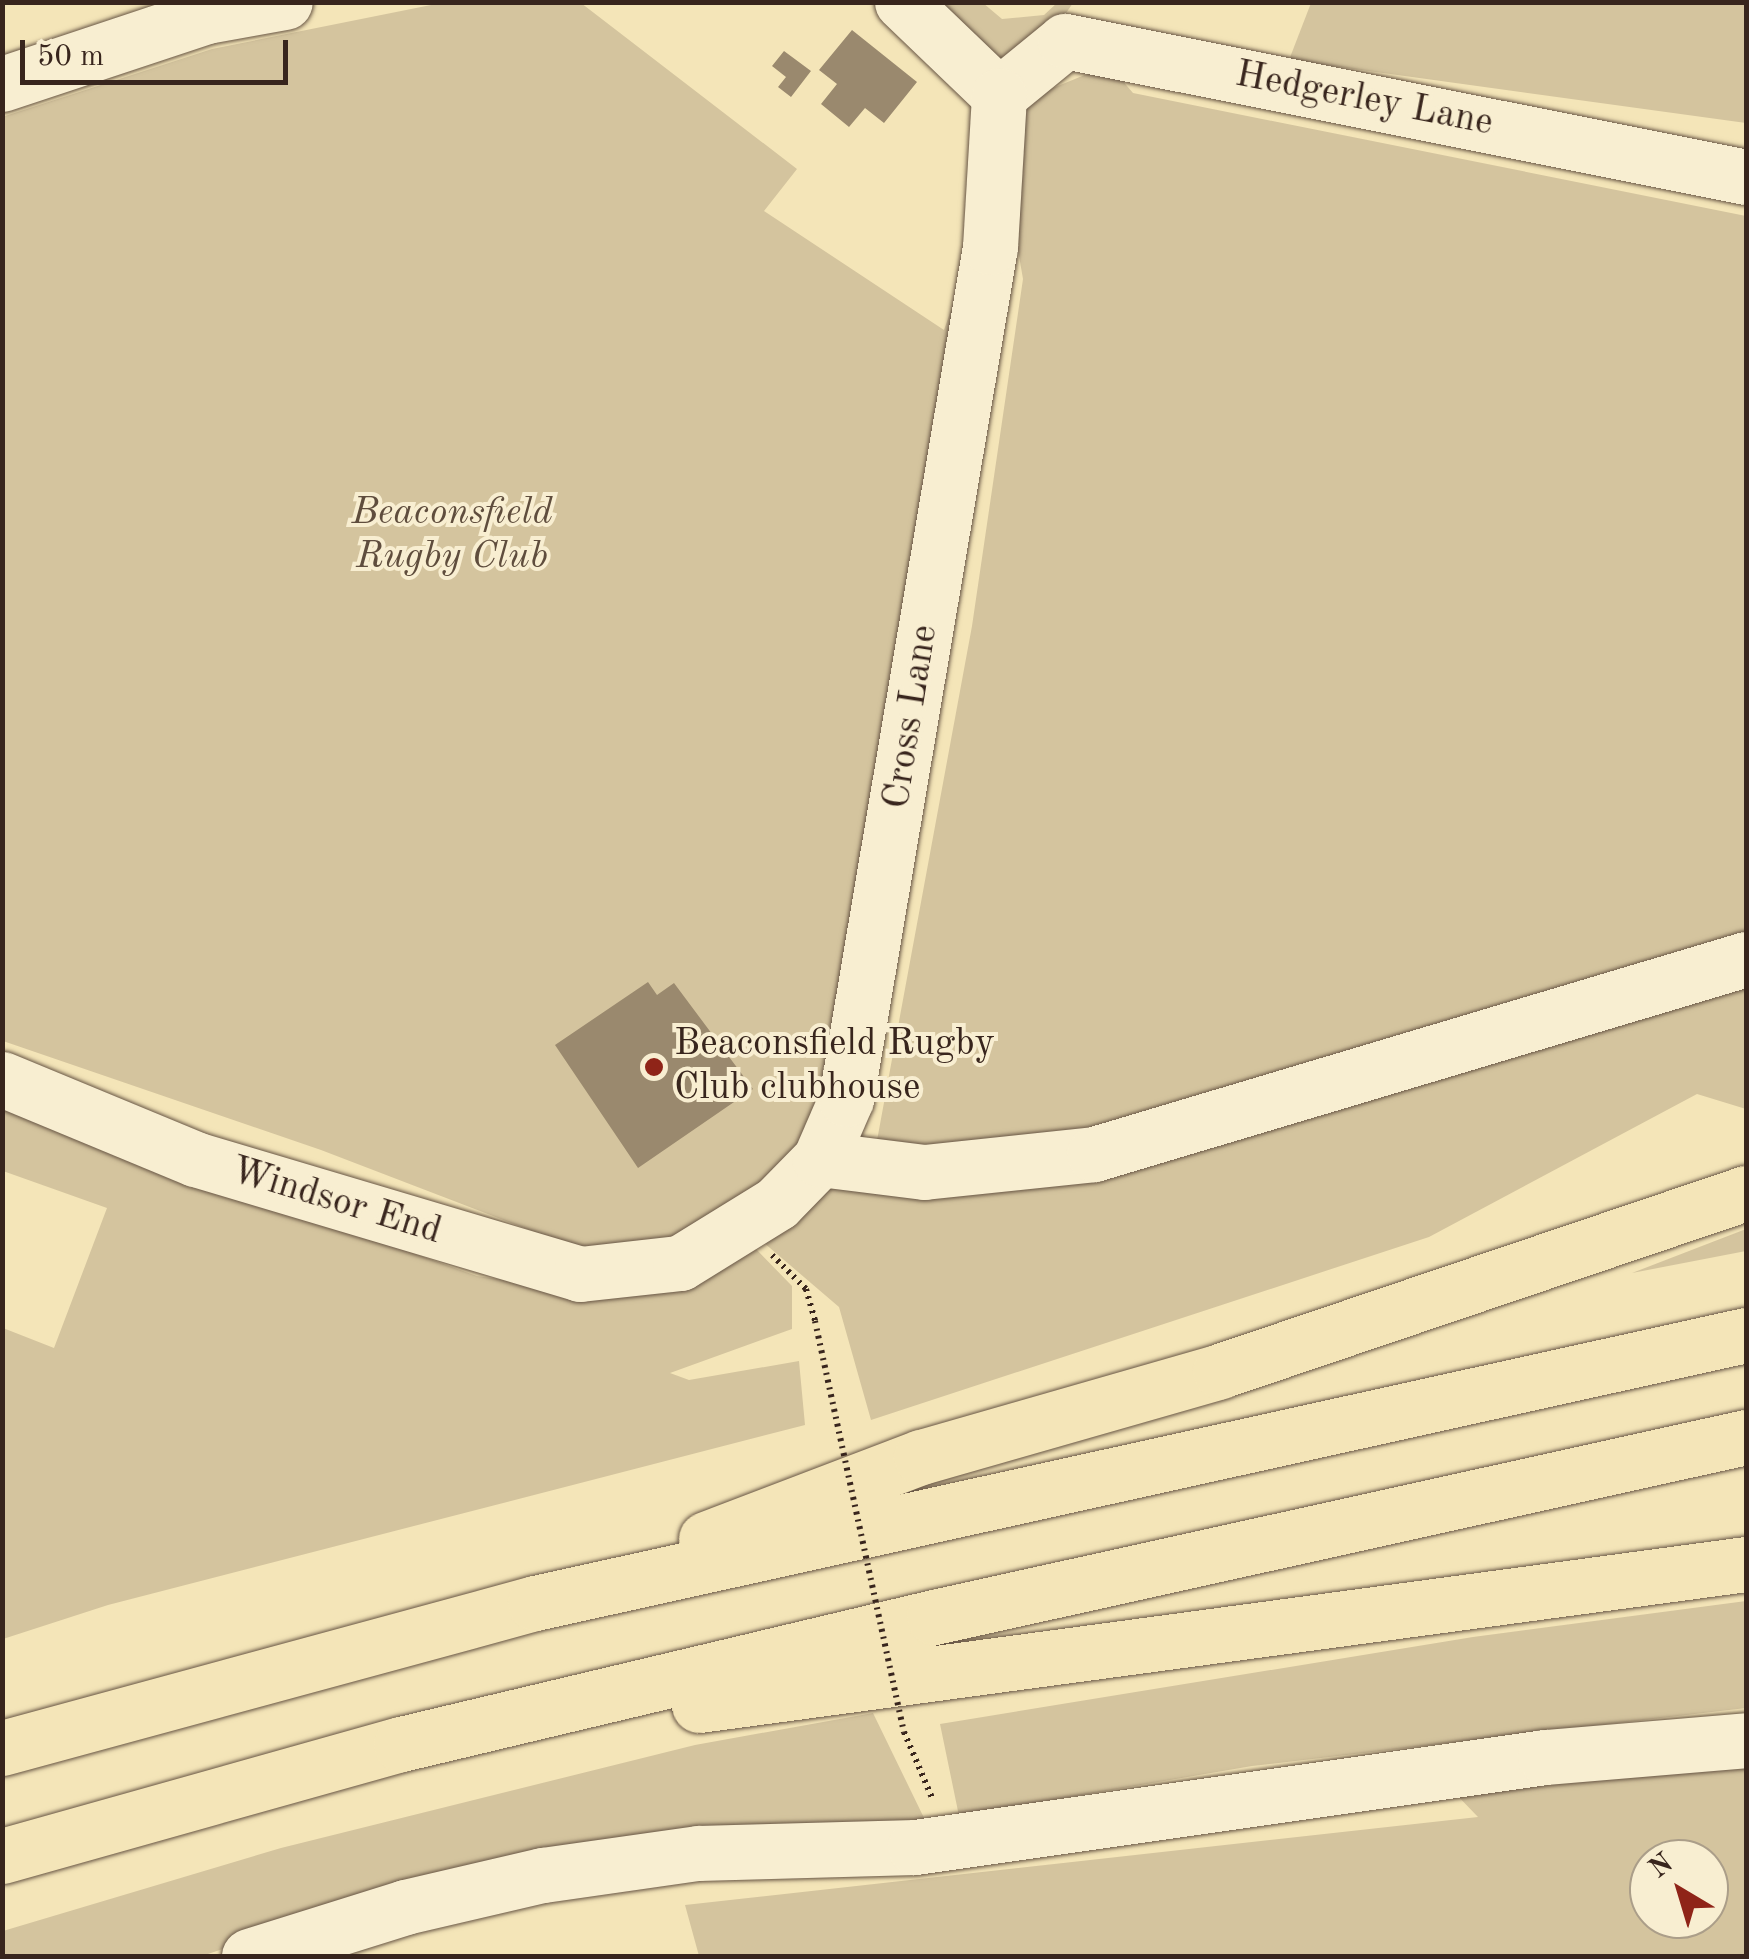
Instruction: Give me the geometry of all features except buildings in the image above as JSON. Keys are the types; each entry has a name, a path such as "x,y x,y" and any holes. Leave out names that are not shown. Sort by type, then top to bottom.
{"highway":[{"path":"535,1604 921,1457 1220,1371 1746,1193"},
{"path":"2,1748 535,1604 1746,1335"},
{"path":"2,1856 401,1744 934,1616 1746,1437"},
{"path":"401,1744 1746,1564"}],"street":[{"path":"2,84 202,9 284,2"},
{"path":"902,2 999,95"},
{"name":"Hedgerley Lane","path":"999,95 1076,22 1746,177"},
{"name":"Cross Lane","path":"680,1263 778,1203 820,1159 846,1099 990,247 999,95"},
{"path":"820,1159 924,1172 1094,1154 1746,959"},
{"name":"Windsor End","path":"2,1080 195,1159 580,1274 680,1263"},
{"path":"250,1956 405,1906 640,1861 698,1853 914,1847 1545,1756 1746,1740"}],"path":[{"path":"744,1226 806,1289 904,1732"}],"green space":[{"name":"Beaconsfield Rugby Club","path":"441,3 581,3 797,169 764,211 944,330 967,264 869,991 792,1156 735,1208 671,1242 595,1255 321,1150 3,1041 2,117 212,49"},
{"path":"927,3 983,3 1002,19 1044,15 1057,3 1073,3 1041,49 999,68"},
{"path":"1311,3 1746,3 1746,123 1289,60"},
{"path":"1109,65 1133,93 1746,216 1746,1109 1697,1094 1429,1237 871,1420 839,1307 763,1242 831,1178 871,1173 972,626 1023,279 1013,221 1015,120 1036,95"},
{"path":"2,1106 477,1276 561,1288 753,1246 792,1286 792,1329 670,1373 689,1380 799,1361 805,1425 108,1605 3,1639 3,1328 54,1348 107,1208 3,1171"},
{"path":"1746,1229 1746,1251 1632,1273"},
{"path":"1746,1601 1746,1708 1252,1766 959,1816 940,1724 1473,1637"},
{"path":"873,1713 926,1822 318,1917 202,1956 3,1956 3,1931 281,1848 695,1745"},
{"path":"1746,1766 1746,1956 699,1956 685,1905 1478,1817 1452,1790"}],"place":[{"name":"Beaconsfield Rugby Club clubhouse","path":"654,1067"}]}
